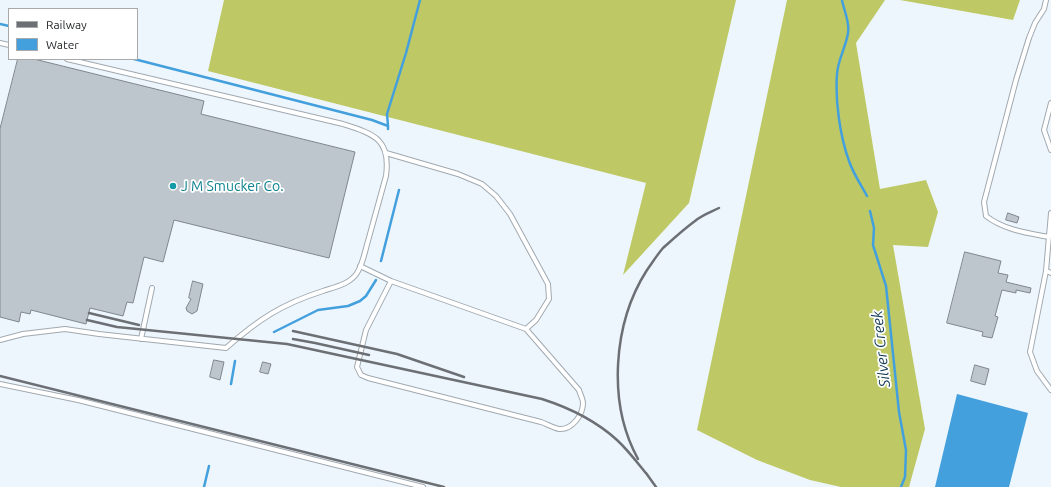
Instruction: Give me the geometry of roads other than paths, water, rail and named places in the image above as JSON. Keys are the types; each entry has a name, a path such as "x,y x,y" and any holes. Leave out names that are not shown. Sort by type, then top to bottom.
{"lane":[{"path":"1046,0 1044,9 1035,23 1027,44 984,202 986,216 994,222 1016,231 1049,237"},
{"path":"0,340 23,334 65,329 226,348 255,324 281,307 298,299 340,285 351,280 358,273 386,176 386,153 380,141 369,132 343,124 71,60"},
{"path":"1051,103 1044,130 1051,150"},
{"path":"386,153 458,174 482,184 496,196 510,214 548,284 549,299 536,320 526,328"},
{"path":"1051,213 1046,271 1030,352 1037,371 1051,390"},
{"path":"360,266 392,281 526,328 579,390 583,403 580,414 575,423 568,428 560,428 361,375 357,367 366,330 392,281"},
{"path":"1046,271 1051,273"},
{"path":"141,338 152,288"},
{"path":"0,384 78,400 423,487"}],"water":[{"path":"957,394 1028,413 1009,487 935,487"}],"waterway":[{"path":"388,126 387,114 406,53 420,0"},
{"name":"Silver Creek","path":"842,0 848,21 848,29 837,74 839,118 843,141 849,161 867,196"},
{"path":"0,24 8,26"},
{"path":"138,60 372,120 388,126 388,129"},
{"path":"381,261 399,190"},
{"name":"Silver Creek","path":"870,211 874,228 873,245 886,286 899,412 906,450 905,477 901,487"},
{"path":"274,332 318,310 348,306 360,301 366,296 376,280"},
{"path":"231,384 235,361"},
{"path":"204,487 209,466"}],"railway":[{"path":"638,459 628,437 618,389 618,363 621,338 627,314 636,291 647,270 663,248 698,219 719,208"},
{"path":"89,313 139,325"},
{"path":"87,320 117,327 287,344 542,399 562,406 600,426 630,453 649,477"},
{"path":"293,331 397,354 464,377"},
{"path":"293,339 369,355"},
{"path":"0,376 444,487"},
{"path":"646,473 656,487"}],"place":[{"name":"J M Smucker Co.","path":"173,186"}]}
